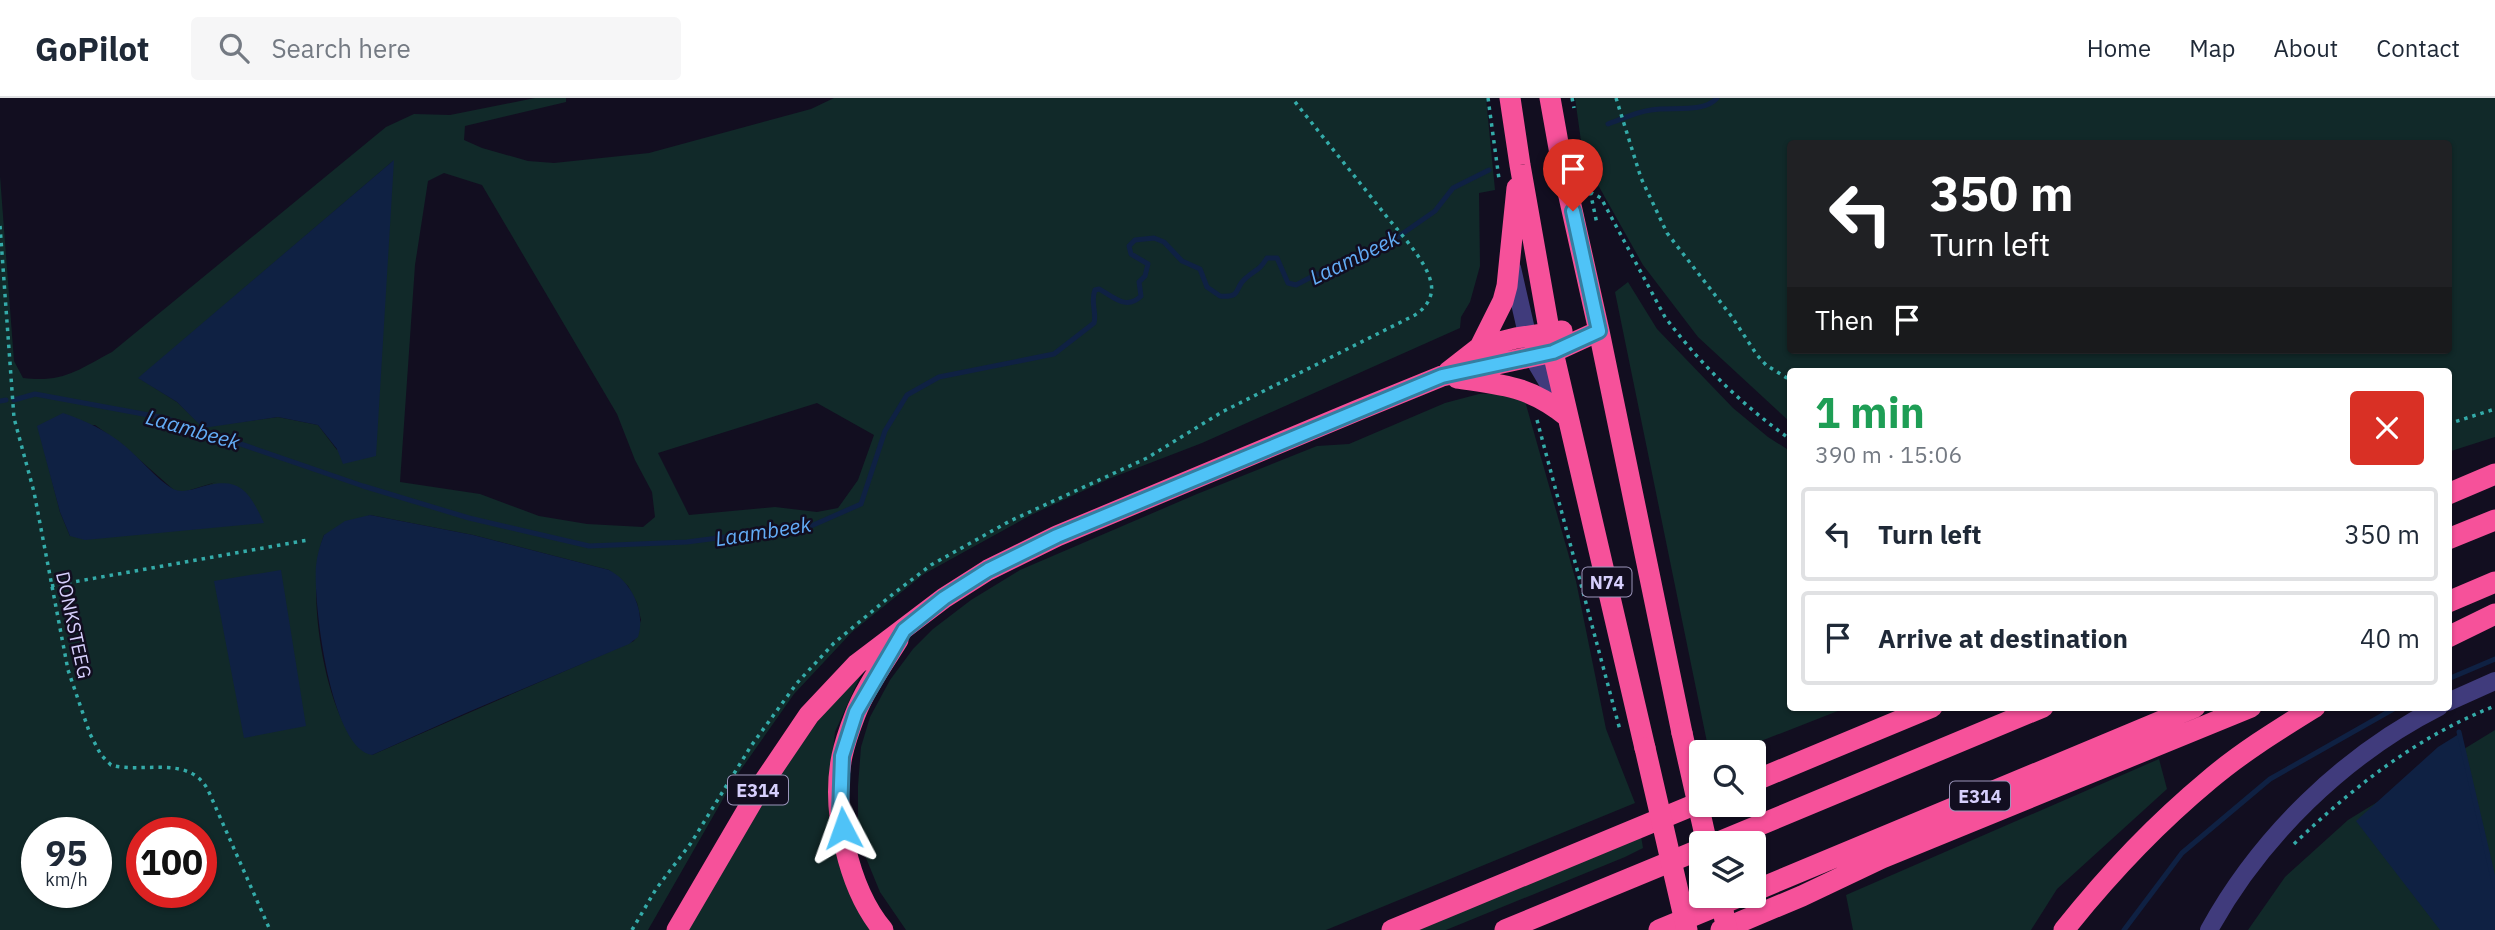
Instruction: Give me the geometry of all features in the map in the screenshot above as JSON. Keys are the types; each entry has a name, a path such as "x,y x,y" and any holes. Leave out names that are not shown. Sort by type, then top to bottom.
{"highway":[{"name":"N74","path":"1510,98 1541,344 1568,416 1687,930"},
{"name":"N74","path":"1550,98 1704,831"},
{"name":"N74","path":"1510,256 1520,165"},
{"name":"E314","path":"1442,376 1480,347 1503,301 1510,256"},
{"name":"E314","path":"677,930 763,783 809,715 857,664 944,598 988,570 1057,536 1442,376 1541,344 1599,331"},
{"name":"E314","path":"1480,347 1541,344"},
{"name":"E314","path":"1442,376 1507,384 1551,402 1568,416"},
{"path":"2452,492 2495,474"},
{"path":"2452,537 2495,520"},
{"path":"2452,599 2495,582"},
{"path":"2452,624 2495,607"},
{"path":"2452,635 2495,614"},
{"name":"E314","path":"883,930 857,884 845,844 840,813 840,781 842,756 856,712 904,630"},
{"path":"1766,776 1922,711"},
{"path":"1745,831 2033,711"},
{"name":"E314","path":"1766,886 2185,711"},
{"name":"E314","path":"1721,930 1882,858 2241,711"},
{"path":"2064,930 2168,816 2257,743 2309,711"},
{"path":"1392,930 1689,807"},
{"path":"1505,930 1689,854"},
{"path":"1659,930 1712,908"},
{"path":"1722,908 1727,930"}],"street":[{"name":"N74","path":"1510,256 1541,344"},
{"path":"2452,700 2495,681"},
{"path":"2209,930 2249,869 2305,805 2333,778 2367,752 2432,711"}],"path":[{"path":"1292,98 1402,237"},
{"path":"1488,98 1500,181"},
{"path":"1616,98 1641,178 1667,233 1732,317 1757,355 1766,365 1787,378"},
{"path":"1567,187 1595,193 1601,198 1665,317 1678,334 1738,398 1787,437"},
{"name":"DONKSTEEG","path":"0,226 14,418 34,492 68,670 90,734 101,755 115,766 171,768 189,773 202,781 270,930"},
{"path":"1530,392 1616,724 1621,734"},
{"path":"2452,423 2495,409"},
{"path":"51,586 308,540"},
{"path":"2292,846 2346,795 2379,771 2435,735 2495,706"}],"green space":[{"path":"535,98 566,98 566,102 465,126 464,140 482,148 528,161 554,163 649,153 811,109 834,98 1486,98 1495,190 1479,193 1480,266 1470,302 1461,317 1460,328 1202,443 1111,478 1031,515 924,574 852,632 794,694 735,778 648,930 0,930 0,176 14,361 23,378 49,379 70,374 112,352 386,127 414,114 450,115","holes":["393,161 337,450 318,425 278,417 203,427 177,402 139,378","444,173 482,185 617,414 635,460 652,492 655,517 643,527 587,524 539,516 480,494 400,482 415,265 428,181","817,403 874,435 858,480 838,508 817,512 775,507 689,515 658,453","95,425 124,446 175,491 187,491 216,482 70,536 60,512 38,426","370,515 473,535 609,570 628,586 637,603 641,620 634,641 372,755 346,727 329,686 323,660 316,604 316,578 324,535"]},
{"path":"1575,98 2495,98 2495,437 2452,451 2452,368 1787,368 1787,419 1698,337 1643,265 1593,176 1581,141"},
{"path":"1628,282 1657,329 1733,408 1787,449 1787,711 1838,711 1764,740 1707,740 1615,292"},
{"path":"1504,393 1525,401 1576,581 1606,729 1635,803 1326,930 906,930 880,892 866,858 858,824 861,747 870,717 890,680 913,649 933,629 971,600 1020,570 1197,494 1317,446 1349,444 1445,403 1479,394"},
{"path":"862,672 835,732 829,784 872,930 684,930 772,784 840,691"},
{"path":"2495,730 2495,930 2248,930 2285,877 2348,820"},
{"path":"2159,759 2167,789 2057,889 2031,930 1853,930 1846,895"},
{"path":"1641,836 1643,848 1625,857 1446,930 1416,930"}],"water":[{"path":"394,160 376,456 343,464 337,449 318,425 278,417 203,428 177,402 138,378"},
{"path":"63,413 111,435 173,489 186,491 220,483 238,487 251,499 264,523 85,540 70,536 60,512 37,426"},
{"path":"370,515 473,535 609,570 624,582 635,599 640,618 638,637 629,644 372,755 357,747 345,728 335,702 321,640 316,584 317,558 324,535 345,521"},
{"path":"281,570 306,726 244,738 214,581"},
{"path":"2459,734 2495,886 2495,930 2440,930 2356,821 2438,747"}],"waterway":[{"name":"Laambeek","path":"1608,124 1645,111 1704,106 1717,98"},
{"name":"Laambeek","path":"14,400 35,394 165,418 363,486 469,518 589,546 687,542 811,526 861,504 885,431 907,395 939,377 1054,354 1094,323 1095,290 1099,289 1125,302 1141,296 1139,282 1145,276 1148,264 1131,254 1129,246 1135,240 1154,238 1164,242 1182,261 1200,269 1207,287 1220,296 1235,294 1242,282 1267,258 1277,258 1288,283 1296,285 1317,274 1328,274 1361,259 1392,241 1435,211 1453,188 1489,170"},
{"name":"Laambeek","path":"0,401 6,400"},
{"path":"2452,677 2495,659"},
{"path":"2124,930 2182,853 2270,779 2390,711"},
{"path":"2459,732 2495,886"}],"route":[{"path":"843,828 840,813 842,756 856,712 904,630 944,598 988,570 1057,536 1442,376 1553,352 1599,331 1573,211"}]}
